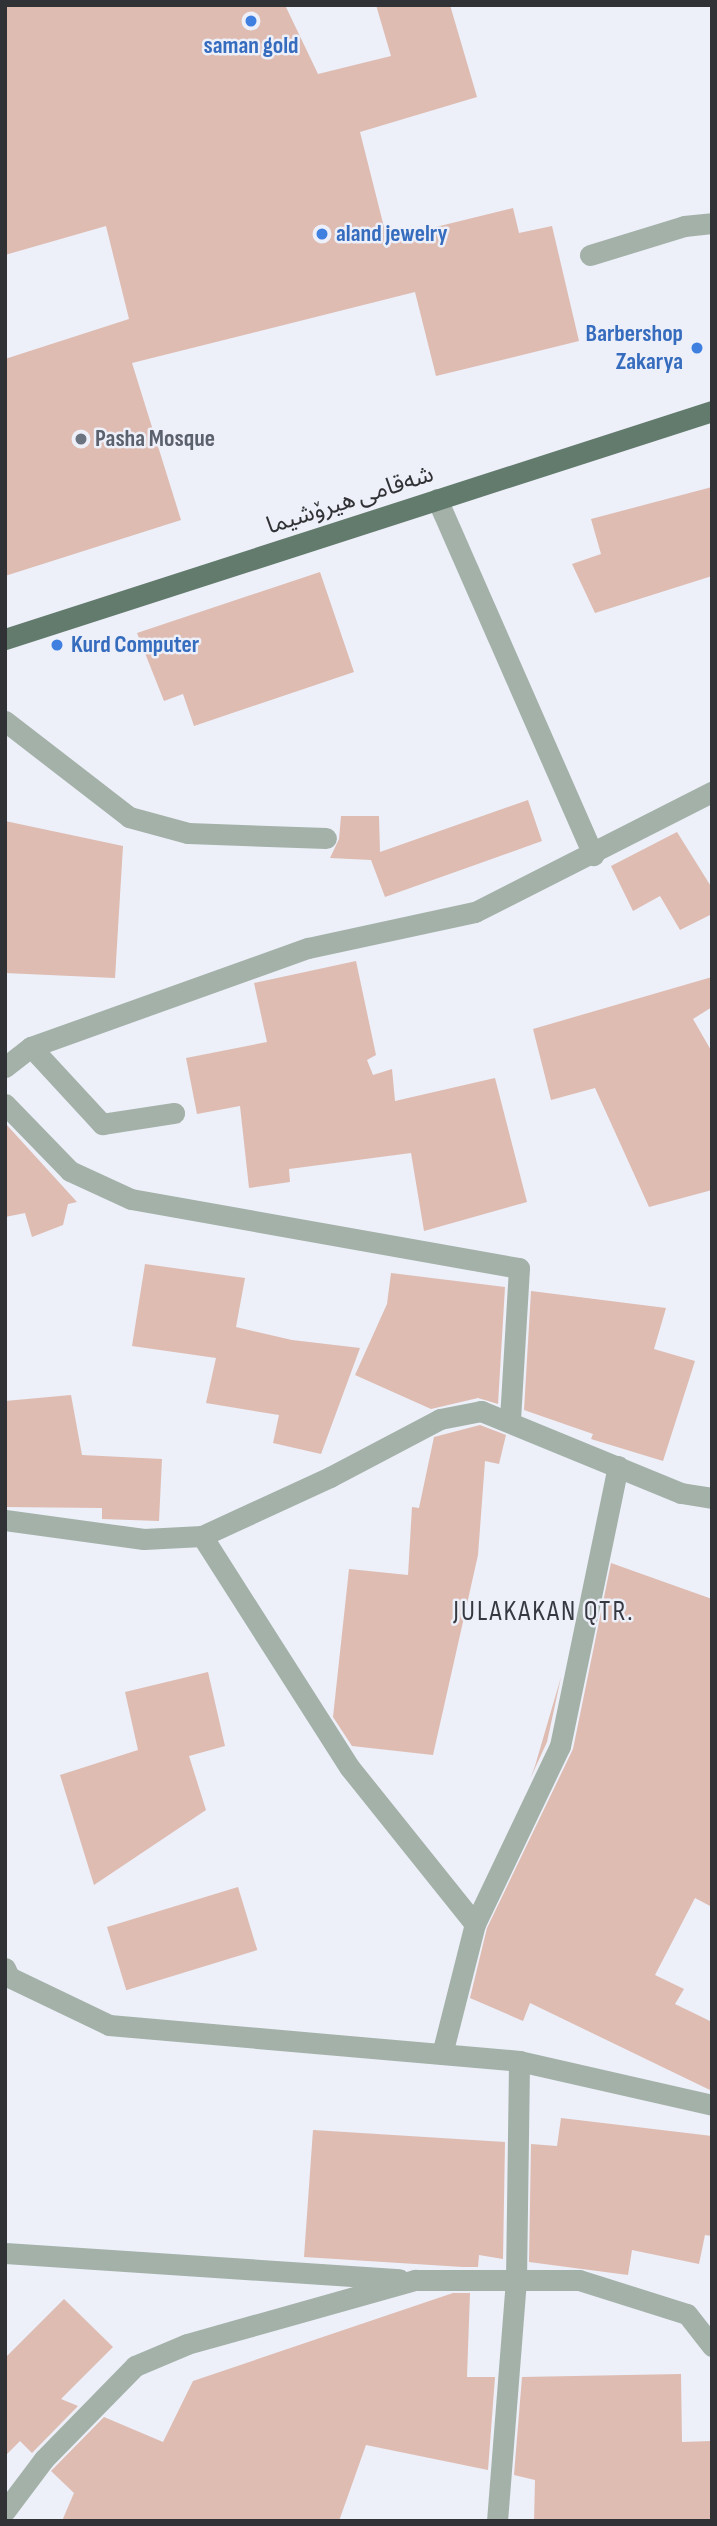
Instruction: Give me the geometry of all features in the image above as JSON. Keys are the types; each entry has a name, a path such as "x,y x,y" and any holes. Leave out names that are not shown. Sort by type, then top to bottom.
{"main road":[{"name":"شەقامی هیرۆشیما","path":"5,639 712,411"}],"street":[{"path":"590,255 684,226 712,223"},
{"path":"438,499 593,855"},
{"path":"5,721 129,817 188,833 326,838"},
{"path":"5,1067 31,1047 308,948 475,912 593,855 712,792"},
{"path":"31,1047 102,1124 174,1113"},
{"path":"5,1104 70,1171 131,1199 519,1268 510,1420"},
{"path":"5,1520 144,1539 202,1536 330,1477 440,1419 481,1411 510,1420 681,1493 712,1498"},
{"path":"442,2054 475,1924 560,1746 618,1466"},
{"path":"202,1536 350,1768 475,1924"},
{"path":"7,1975 109,2025 519,2061 712,2105"},
{"path":"497,2521 516,2279 519,2061"},
{"path":"5,2253 415,2280 579,2280 687,2314 712,2346"},
{"path":"5,2511 44,2459 135,2366 187,2344 415,2280"}],"building":[{"path":"5,5 285,5 318,74 391,56 376,5 450,5 477,97 360,132 387,239 513,208 519,233 552,226 579,341 436,376 415,292 132,363 181,520 5,576 5,359 129,319 106,226 5,255"},
{"path":"712,487 712,576 595,613 572,564 601,554 591,519"},
{"path":"320,572 354,672 194,726 183,694 164,701 137,633"},
{"path":"528,800 542,841 385,897 371,860 330,858 339,839 341,816 379,816 380,852"},
{"path":"5,821 123,846 115,978 5,973"},
{"path":"677,832 712,888 712,914 680,930 660,896 633,911 611,866"},
{"path":"356,961 376,1055 367,1060 373,1075 392,1069 395,1101 495,1078 527,1202 424,1231 411,1153 289,1169 290,1182 249,1188 240,1106 197,1114 186,1058 267,1042 254,983"},
{"path":"712,977 712,1007 693,1019 712,1052 712,1190 649,1207 595,1088 551,1100 533,1029"},
{"path":"5,1123 77,1202 68,1204 63,1225 32,1237 25,1213 5,1217"},
{"path":"145,1264 245,1278 236,1327 292,1340 360,1348 321,1454 273,1443 279,1415 206,1403 216,1358 132,1346"},
{"path":"391,1273 505,1287 498,1404 478,1398 431,1409 355,1375 387,1304"},
{"path":"531,1291 666,1308 654,1349 695,1361 663,1461 591,1439 593,1434 524,1410"},
{"path":"71,1395 82,1455 162,1459 159,1521 102,1519 102,1508 5,1507 5,1401"},
{"path":"480,1425 506,1435 499,1464 485,1461 478,1555 433,1755 352,1746 333,1717 349,1569 408,1575 412,1507 419,1508 434,1437"},
{"path":"611,1563 712,1599 712,1907 695,1898 655,1975 684,1989 675,2004 712,2022 712,2091 530,2003 523,2021 470,1998 487,1928 573,1749"},
{"path":"208,1672 225,1746 189,1756 206,1810 94,1885 60,1775 138,1750 125,1692"},
{"path":"561,1677 547,1742 530,1779 535,1766"},
{"path":"238,1887 257,1950 126,1990 107,1927"},
{"path":"561,2118 712,2136 712,2236 705,2235 699,2264 632,2250 628,2275 529,2262 531,2144 557,2146"},
{"path":"313,2130 505,2142 503,2259 479,2255 478,2267 463,2267 304,2257"},
{"path":"453,2293 470,2293 467,2377 495,2377 488,2470 366,2445 339,2521 62,2521 74,2493 51,2471 104,2417 163,2442 193,2381"},
{"path":"64,2299 113,2347 61,2399 78,2406 32,2453 20,2441 5,2456 5,2358"},
{"path":"681,2374 682,2442 712,2441 712,2521 534,2521 535,2480 514,2475 522,2377"}],"place":[{"name":"saman gold","path":"251,21"},
{"name":"aland jewelry","path":"322,234"},
{"name":"Barbershop Zakarya","path":"697,348"},
{"name":"Pasha Mosque","path":"81,439"},
{"name":"Kurd Computer","path":"57,645"}],"district":[{"name":"JULAKAKAN QTR.","path":"544,1612"}]}
